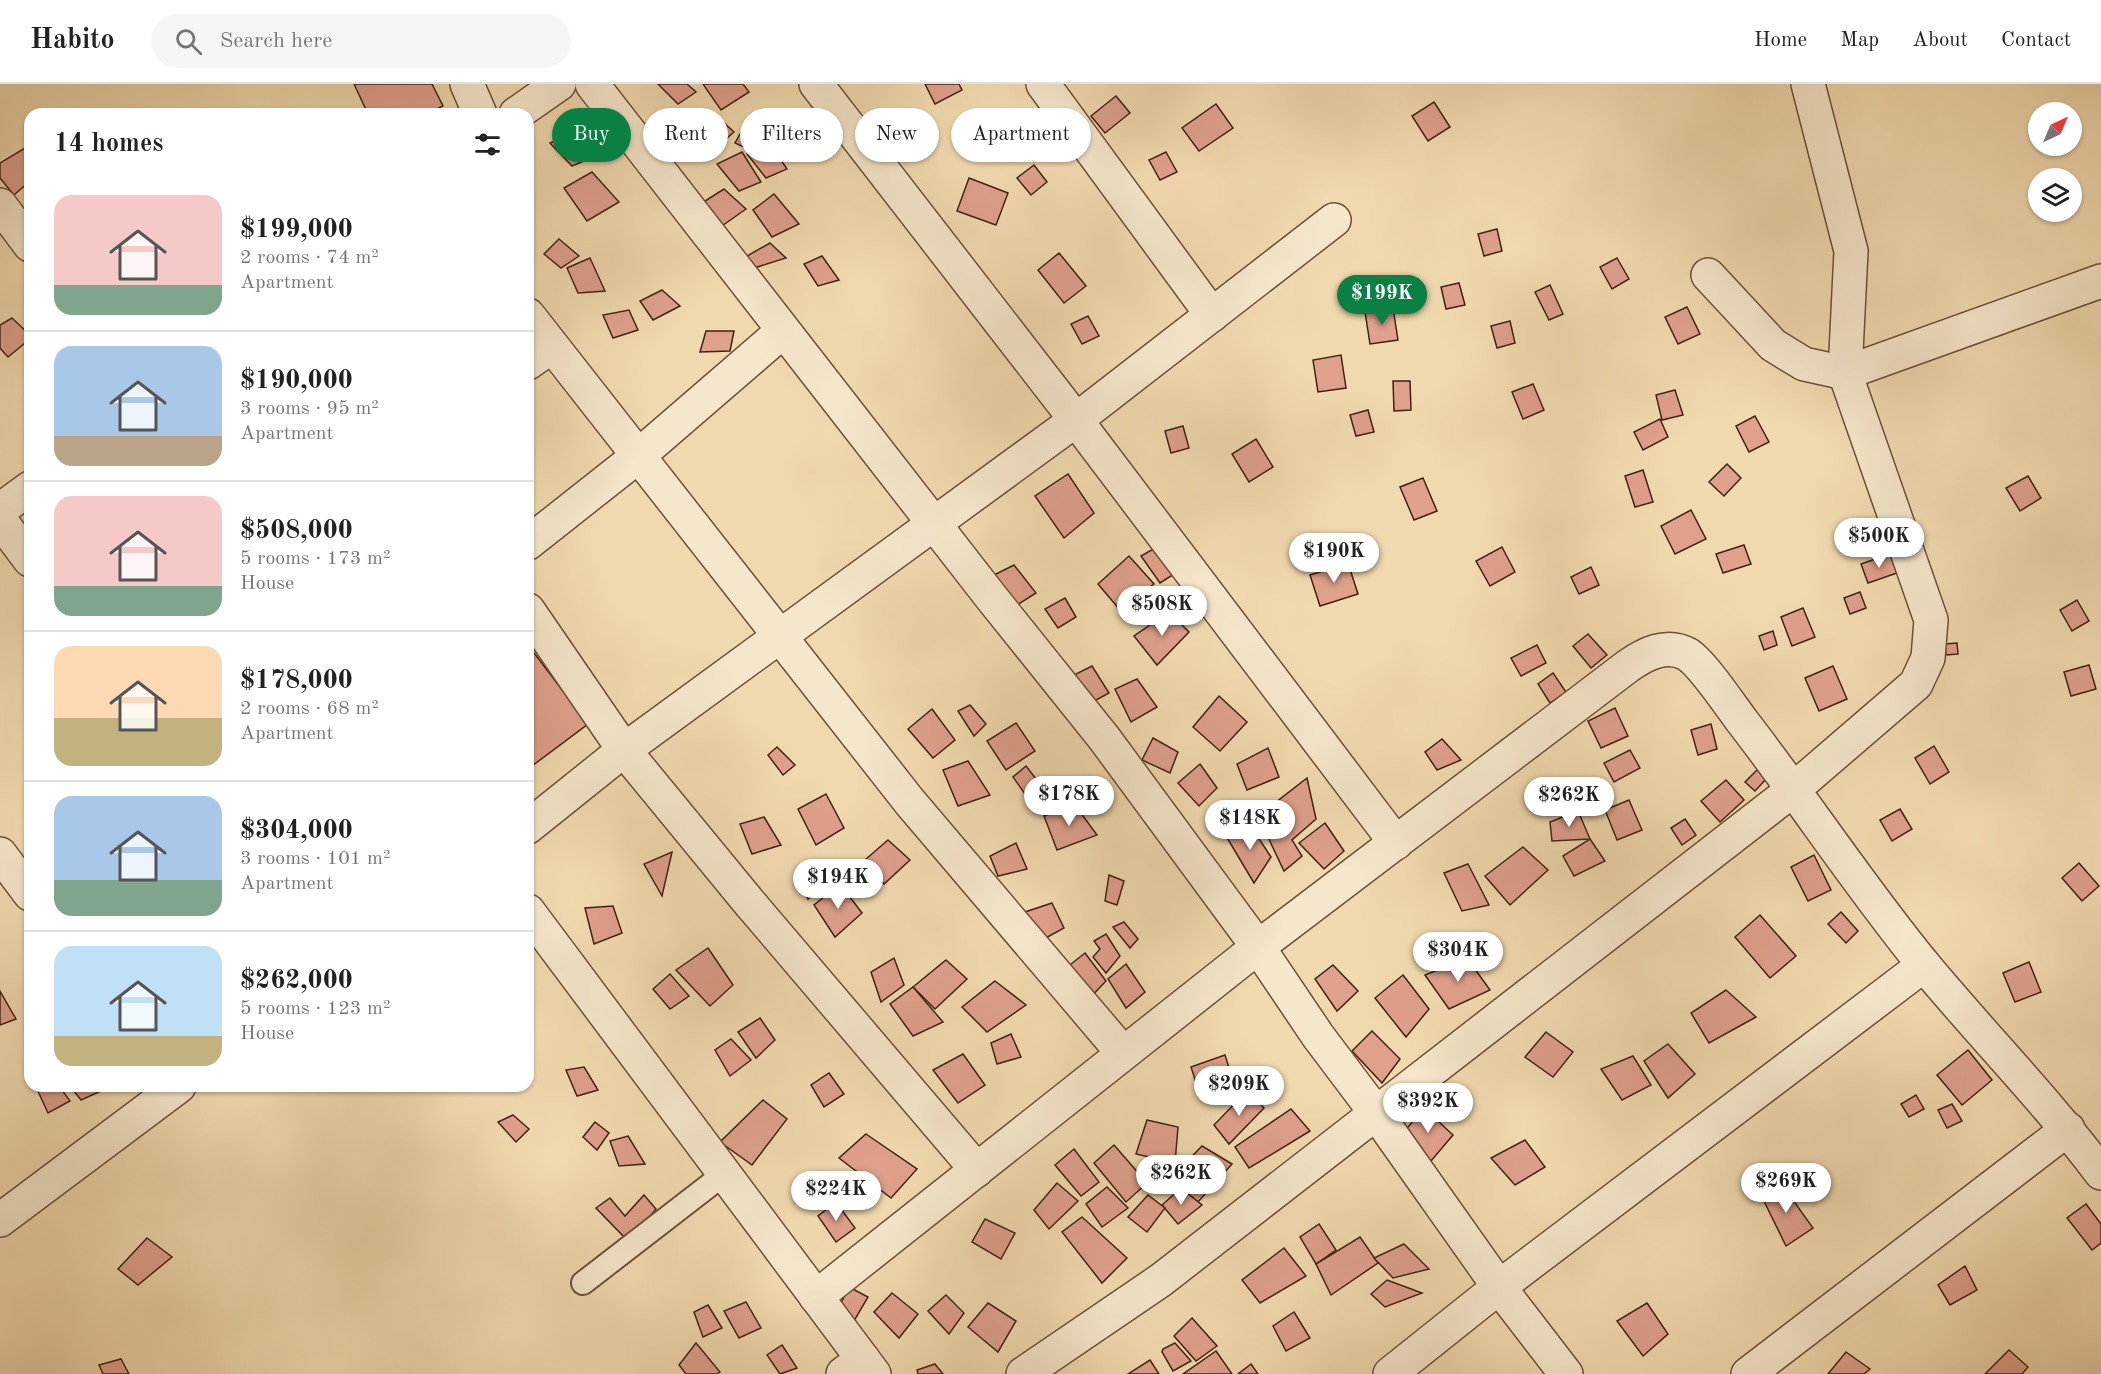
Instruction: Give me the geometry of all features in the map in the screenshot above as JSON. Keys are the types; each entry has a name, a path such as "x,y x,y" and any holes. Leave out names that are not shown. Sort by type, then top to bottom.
{"street":[{"path":"467,84 477,108"},
{"path":"525,108 559,84"},
{"path":"592,84 991,597 1104,738 1258,947 1318,1036 1376,1113 1499,1287 1566,1374"},
{"path":"816,84 1076,420 1396,843"},
{"path":"1043,84 1212,315"},
{"path":"1023,1374 1161,1280 1794,789 1916,684 1928,658 1930,620 1845,373 1851,251 1808,84"},
{"path":"0,205 24,237"},
{"path":"534,822 624,750 1076,420 1334,220"},
{"path":"1708,275 1773,345 1804,364 1845,373 2101,281"},
{"path":"534,538 637,457 783,331"},
{"path":"534,337 539,355 637,457 909,801 1123,1053"},
{"path":"0,510 24,492"},
{"path":"0,520 24,552"},
{"path":"534,618 624,750 748,901 977,1170"},
{"path":"816,1297 1258,947 1628,666 1645,654 1668,649 1687,655 1707,674 1924,964 2068,1129 2101,1173"},
{"path":"0,854 24,886"},
{"path":"534,919 816,1297 860,1369"},
{"path":"1390,1374 1499,1287 1924,964"},
{"path":"0,1220 169,1092"},
{"path":"1748,1374 2068,1129"}],"lane":[{"path":"583,1283 724,1174"}],"building":[{"path":"354,84 432,84 443,106 439,108 365,108"},
{"path":"658,84 687,84 696,92 678,104"},
{"path":"703,84 743,84 749,92 724,108 720,108"},
{"path":"925,84 959,84 962,90 935,104"},
{"path":"1116,96 1130,113 1105,133 1091,116"},
{"path":"1434,102 1450,127 1428,141 1412,116"},
{"path":"1216,104 1233,128 1199,151 1182,128"},
{"path":"728,126 734,132 728,137"},
{"path":"740,134 740,145 735,143"},
{"path":"24,149 24,186 14,195 0,178 0,163"},
{"path":"1166,152 1177,172 1160,180 1149,160"},
{"path":"740,153 740,162 748,162 761,182 739,191 717,164 728,162 728,159"},
{"path":"568,162 582,162 572,166"},
{"path":"753,162 782,162 787,169 766,178"},
{"path":"1034,165 1047,182 1031,195 1017,178"},
{"path":"592,172 619,202 587,221 564,188"},
{"path":"969,178 1008,193 996,225 957,211"},
{"path":"724,189 746,209 719,228 705,201"},
{"path":"774,194 799,224 772,237 753,210"},
{"path":"1497,229 1502,251 1484,256 1478,234"},
{"path":"559,239 579,256 561,268 544,254"},
{"path":"770,243 786,258 754,268 747,256"},
{"path":"1059,253 1086,286 1064,303 1038,270"},
{"path":"822,256 839,280 818,286 804,264"},
{"path":"590,258 605,291 578,293 567,268"},
{"path":"1617,258 1629,279 1612,289 1600,267"},
{"path":"1459,283 1465,305 1446,309 1441,287"},
{"path":"1550,285 1563,314 1549,320 1535,292"},
{"path":"662,290 680,306 653,320 640,301"},
{"path":"1687,307 1700,334 1678,344 1665,317"},
{"path":"1393,308 1398,340 1370,344 1365,312"},
{"path":"629,310 638,330 613,338 603,315"},
{"path":"1088,316 1099,336 1082,344 1071,324"},
{"path":"12,318 24,329 24,344 8,357 0,348 0,325"},
{"path":"1510,321 1515,343 1497,348 1491,326"},
{"path":"706,331 734,331 730,351 700,352"},
{"path":"1341,355 1346,388 1318,392 1313,360"},
{"path":"1393,381 1410,381 1411,410 1394,411"},
{"path":"1533,384 1544,410 1523,419 1512,392"},
{"path":"1675,390 1683,415 1662,420 1656,395"},
{"path":"1368,410 1374,432 1356,436 1350,415"},
{"path":"1755,416 1769,442 1749,452 1736,426"},
{"path":"1660,419 1668,437 1643,450 1634,432"},
{"path":"1183,426 1189,448 1171,453 1165,431"},
{"path":"1256,439 1273,467 1249,482 1232,454"},
{"path":"1727,464 1741,478 1724,496 1709,482"},
{"path":"1643,470 1653,502 1635,507 1625,476"},
{"path":"1068,474 1094,513 1064,538 1035,496"},
{"path":"2028,476 2041,498 2020,511 2006,488"},
{"path":"1423,478 1437,511 1414,520 1400,487"},
{"path":"1691,510 1706,539 1675,554 1661,526"},
{"path":"1162,544 1179,571 1160,583 1141,556"},
{"path":"1744,545 1751,564 1723,573 1716,554"},
{"path":"1502,547 1515,572 1490,586 1476,561"},
{"path":"1890,554 1897,573 1868,583 1861,564"},
{"path":"1129,556 1154,584 1120,610 1098,584"},
{"path":"1348,563 1358,594 1320,606 1310,575"},
{"path":"1014,565 1036,593 1009,610 986,579"},
{"path":"1591,567 1599,585 1579,594 1571,577"},
{"path":"1860,592 1866,608 1850,614 1844,598"},
{"path":"1065,598 1076,617 1058,628 1045,609"},
{"path":"2077,600 2089,621 2072,631 2060,610"},
{"path":"1803,608 1815,637 1792,646 1781,617"},
{"path":"1169,612 1189,632 1157,665 1134,636"},
{"path":"1773,631 1777,645 1764,650 1759,636"},
{"path":"1588,634 1607,655 1591,668 1573,646"},
{"path":"1957,643 1958,654 1946,655 1945,644"},
{"path":"1537,645 1546,663 1521,676 1511,658"},
{"path":"534,653 588,724 534,764"},
{"path":"2089,665 2096,689 2071,696 2064,672"},
{"path":"1092,666 1109,693 1087,705 1072,676"},
{"path":"1833,666 1847,699 1819,711 1805,678"},
{"path":"1553,673 1566,692 1550,703 1538,684"},
{"path":"1137,679 1157,707 1131,722 1115,689"},
{"path":"1219,696 1247,722 1220,751 1193,727"},
{"path":"970,705 986,724 974,736 958,711"},
{"path":"1615,708 1628,736 1601,748 1588,721"},
{"path":"932,709 955,740 933,758 908,729"},
{"path":"1016,723 1035,751 1006,770 987,741"},
{"path":"1711,724 1717,749 1698,755 1691,730"},
{"path":"1153,738 1178,752 1170,773 1142,760"},
{"path":"1442,739 1461,760 1437,770 1425,752"},
{"path":"1934,746 1949,772 1930,784 1915,758"},
{"path":"777,747 795,765 783,775 768,755"},
{"path":"1268,748 1279,777 1247,790 1237,764"},
{"path":"1630,750 1640,768 1614,782 1604,763"},
{"path":"968,761 990,795 958,806 943,770"},
{"path":"1200,764 1217,788 1199,806 1178,783"},
{"path":"1026,766 1047,793 1030,801 1013,777"},
{"path":"1758,769 1767,778 1755,791 1745,782"},
{"path":"1307,778 1316,819 1292,840 1302,856 1284,871 1258,816"},
{"path":"1726,780 1744,800 1720,822 1701,801"},
{"path":"826,794 844,828 816,845 798,809"},
{"path":"1629,800 1642,830 1617,840 1605,810"},
{"path":"1075,805 1097,835 1057,850 1044,816"},
{"path":"1900,809 1912,829 1892,841 1880,820"},
{"path":"1578,811 1590,839 1552,841 1550,822"},
{"path":"764,817 781,845 752,854 740,824"},
{"path":"1685,819 1696,835 1682,845 1671,828"},
{"path":"1325,823 1344,851 1324,869 1299,843"},
{"path":"1250,825 1271,857 1254,883 1226,836"},
{"path":"1590,839 1605,861 1574,876 1563,856"},
{"path":"888,840 910,860 884,884 866,859"},
{"path":"1016,843 1027,869 998,876 990,856"},
{"path":"1523,847 1548,870 1510,905 1485,876"},
{"path":"672,852 662,896 644,864"},
{"path":"1814,855 1831,890 1808,901 1791,867"},
{"path":"2079,863 2099,886 2082,901 2062,878"},
{"path":"1468,864 1489,905 1462,911 1444,873"},
{"path":"815,869 828,883 808,899 800,884"},
{"path":"1109,875 1124,881 1117,905 1105,901"},
{"path":"840,884 862,913 835,937 814,905"},
{"path":"1052,903 1064,928 1044,939 1025,912"},
{"path":"613,906 622,933 594,944 585,908"},
{"path":"1841,912 1858,931 1846,943 1828,924"},
{"path":"1760,915 1796,956 1770,978 1735,937"},
{"path":"1124,922 1138,939 1130,948 1113,927"},
{"path":"1106,934 1120,956 1106,973 1093,957 1100,949 1094,941"},
{"path":"708,948 733,985 710,1006 676,970"},
{"path":"1085,953 1106,981 1086,1002 1061,972"},
{"path":"894,958 904,985 881,1002 871,972"},
{"path":"1467,958 1490,990 1449,1009 1425,975"},
{"path":"946,960 967,979 935,1009 913,987"},
{"path":"2029,962 2041,992 2015,1002 2003,973"},
{"path":"1126,964 1145,992 1126,1008 1108,979"},
{"path":"1333,965 1358,991 1337,1011 1315,979"},
{"path":"670,974 689,996 670,1009 653,989"},
{"path":"1403,975 1429,1009 1406,1037 1375,998"},
{"path":"995,981 1026,1005 987,1032 962,1007"},
{"path":"913,987 943,1022 913,1036 890,1004"},
{"path":"1726,990 1756,1017 1709,1043 1691,1013"},
{"path":"0,991 16,1019 0,1025"},
{"path":"760,1018 775,1040 756,1058 738,1032"},
{"path":"1372,1031 1400,1059 1382,1083 1352,1051"},
{"path":"1546,1032 1573,1052 1553,1077 1525,1057"},
{"path":"1011,1034 1021,1057 997,1064 991,1043"},
{"path":"731,1039 751,1060 730,1076 715,1050"},
{"path":"1668,1044 1695,1074 1668,1098 1644,1061"},
{"path":"1968,1050 1992,1080 1962,1105 1937,1075"},
{"path":"963,1054 985,1085 958,1103 933,1070"},
{"path":"1225,1055 1234,1084 1201,1098 1191,1067"},
{"path":"1633,1056 1651,1085 1622,1100 1601,1069"},
{"path":"584,1067 598,1090 577,1096 566,1070"},
{"path":"829,1073 844,1094 824,1107 811,1085"},
{"path":"1247,1091 1264,1108 1229,1144 1214,1125"},
{"path":"38,1092 63,1092 70,1101 48,1113"},
{"path":"75,1092 99,1092 81,1100"},
{"path":"1916,1095 1924,1109 1909,1117 1901,1104"},
{"path":"763,1100 787,1119 752,1165 720,1142"},
{"path":"1952,1104 1962,1121 1947,1128 1938,1110"},
{"path":"1424,1108 1453,1135 1431,1161 1403,1133"},
{"path":"1291,1109 1310,1131 1249,1168 1235,1147"},
{"path":"513,1115 529,1129 516,1142 498,1122"},
{"path":"1147,1120 1178,1127 1175,1163 1136,1154"},
{"path":"595,1122 609,1133 597,1150 583,1137"},
{"path":"866,1134 917,1169 891,1198 839,1158"},
{"path":"628,1136 645,1164 619,1166 610,1141"},
{"path":"1525,1140 1545,1167 1515,1185 1491,1158"},
{"path":"1114,1145 1147,1183 1126,1202 1094,1163"},
{"path":"1202,1146 1232,1164 1198,1202 1170,1179"},
{"path":"1074,1149 1099,1182 1081,1196 1055,1165"},
{"path":"1780,1182 1813,1228 1786,1246 1761,1195"},
{"path":"1057,1183 1078,1201 1049,1229 1034,1210"},
{"path":"1107,1187 1128,1208 1102,1227 1086,1204"},
{"path":"1181,1188 1202,1205 1178,1224 1162,1205"},
{"path":"644,1195 656,1209 629,1242 596,1208 610,1198 625,1216"},
{"path":"1148,1195 1165,1208 1147,1232 1128,1217"},
{"path":"836,1202 855,1228 836,1242 818,1216"},
{"path":"2086,1204 2101,1224 2101,1243 2092,1250 2067,1218"},
{"path":"1082,1217 1127,1258 1102,1283 1062,1232"},
{"path":"985,1219 1015,1233 1001,1259 972,1242"},
{"path":"1319,1224 1336,1250 1316,1264 1300,1237"},
{"path":"1360,1237 1378,1263 1331,1295 1316,1264"},
{"path":"147,1238 172,1257 138,1285 118,1269"},
{"path":"1404,1244 1429,1269 1393,1278 1374,1258"},
{"path":"1284,1248 1306,1276 1260,1303 1242,1280"},
{"path":"1965,1266 1977,1290 1950,1305 1938,1285"},
{"path":"1387,1280 1422,1293 1385,1307 1371,1294"},
{"path":"849,1287 868,1297 854,1321 840,1305"},
{"path":"892,1293 918,1314 899,1338 874,1312"},
{"path":"946,1295 964,1313 949,1334 928,1311"},
{"path":"746,1302 761,1328 739,1338 724,1311"},
{"path":"988,1303 1016,1321 998,1352 968,1327"},
{"path":"1647,1303 1668,1334 1643,1356 1617,1321"},
{"path":"708,1305 722,1328 703,1337 694,1312"},
{"path":"1294,1312 1310,1338 1286,1351 1273,1326"},
{"path":"1192,1318 1217,1346 1196,1361 1174,1336"},
{"path":"696,1343 720,1372 717,1374 686,1374 679,1365"},
{"path":"1175,1343 1191,1361 1173,1371 1162,1352 1163,1349"},
{"path":"782,1345 797,1368 780,1374 767,1355"},
{"path":"2009,1350 2028,1367 2022,1374 1985,1374"},
{"path":"1216,1351 1232,1374 1183,1374"},
{"path":"1846,1352 1870,1369 1864,1374 1828,1374"},
{"path":"121,1359 129,1374 103,1374 99,1365"},
{"path":"1150,1360 1159,1374 1128,1374"},
{"path":"935,1364 943,1374 918,1374 917,1370"},
{"path":"1251,1364 1258,1374 1238,1374"}]}
